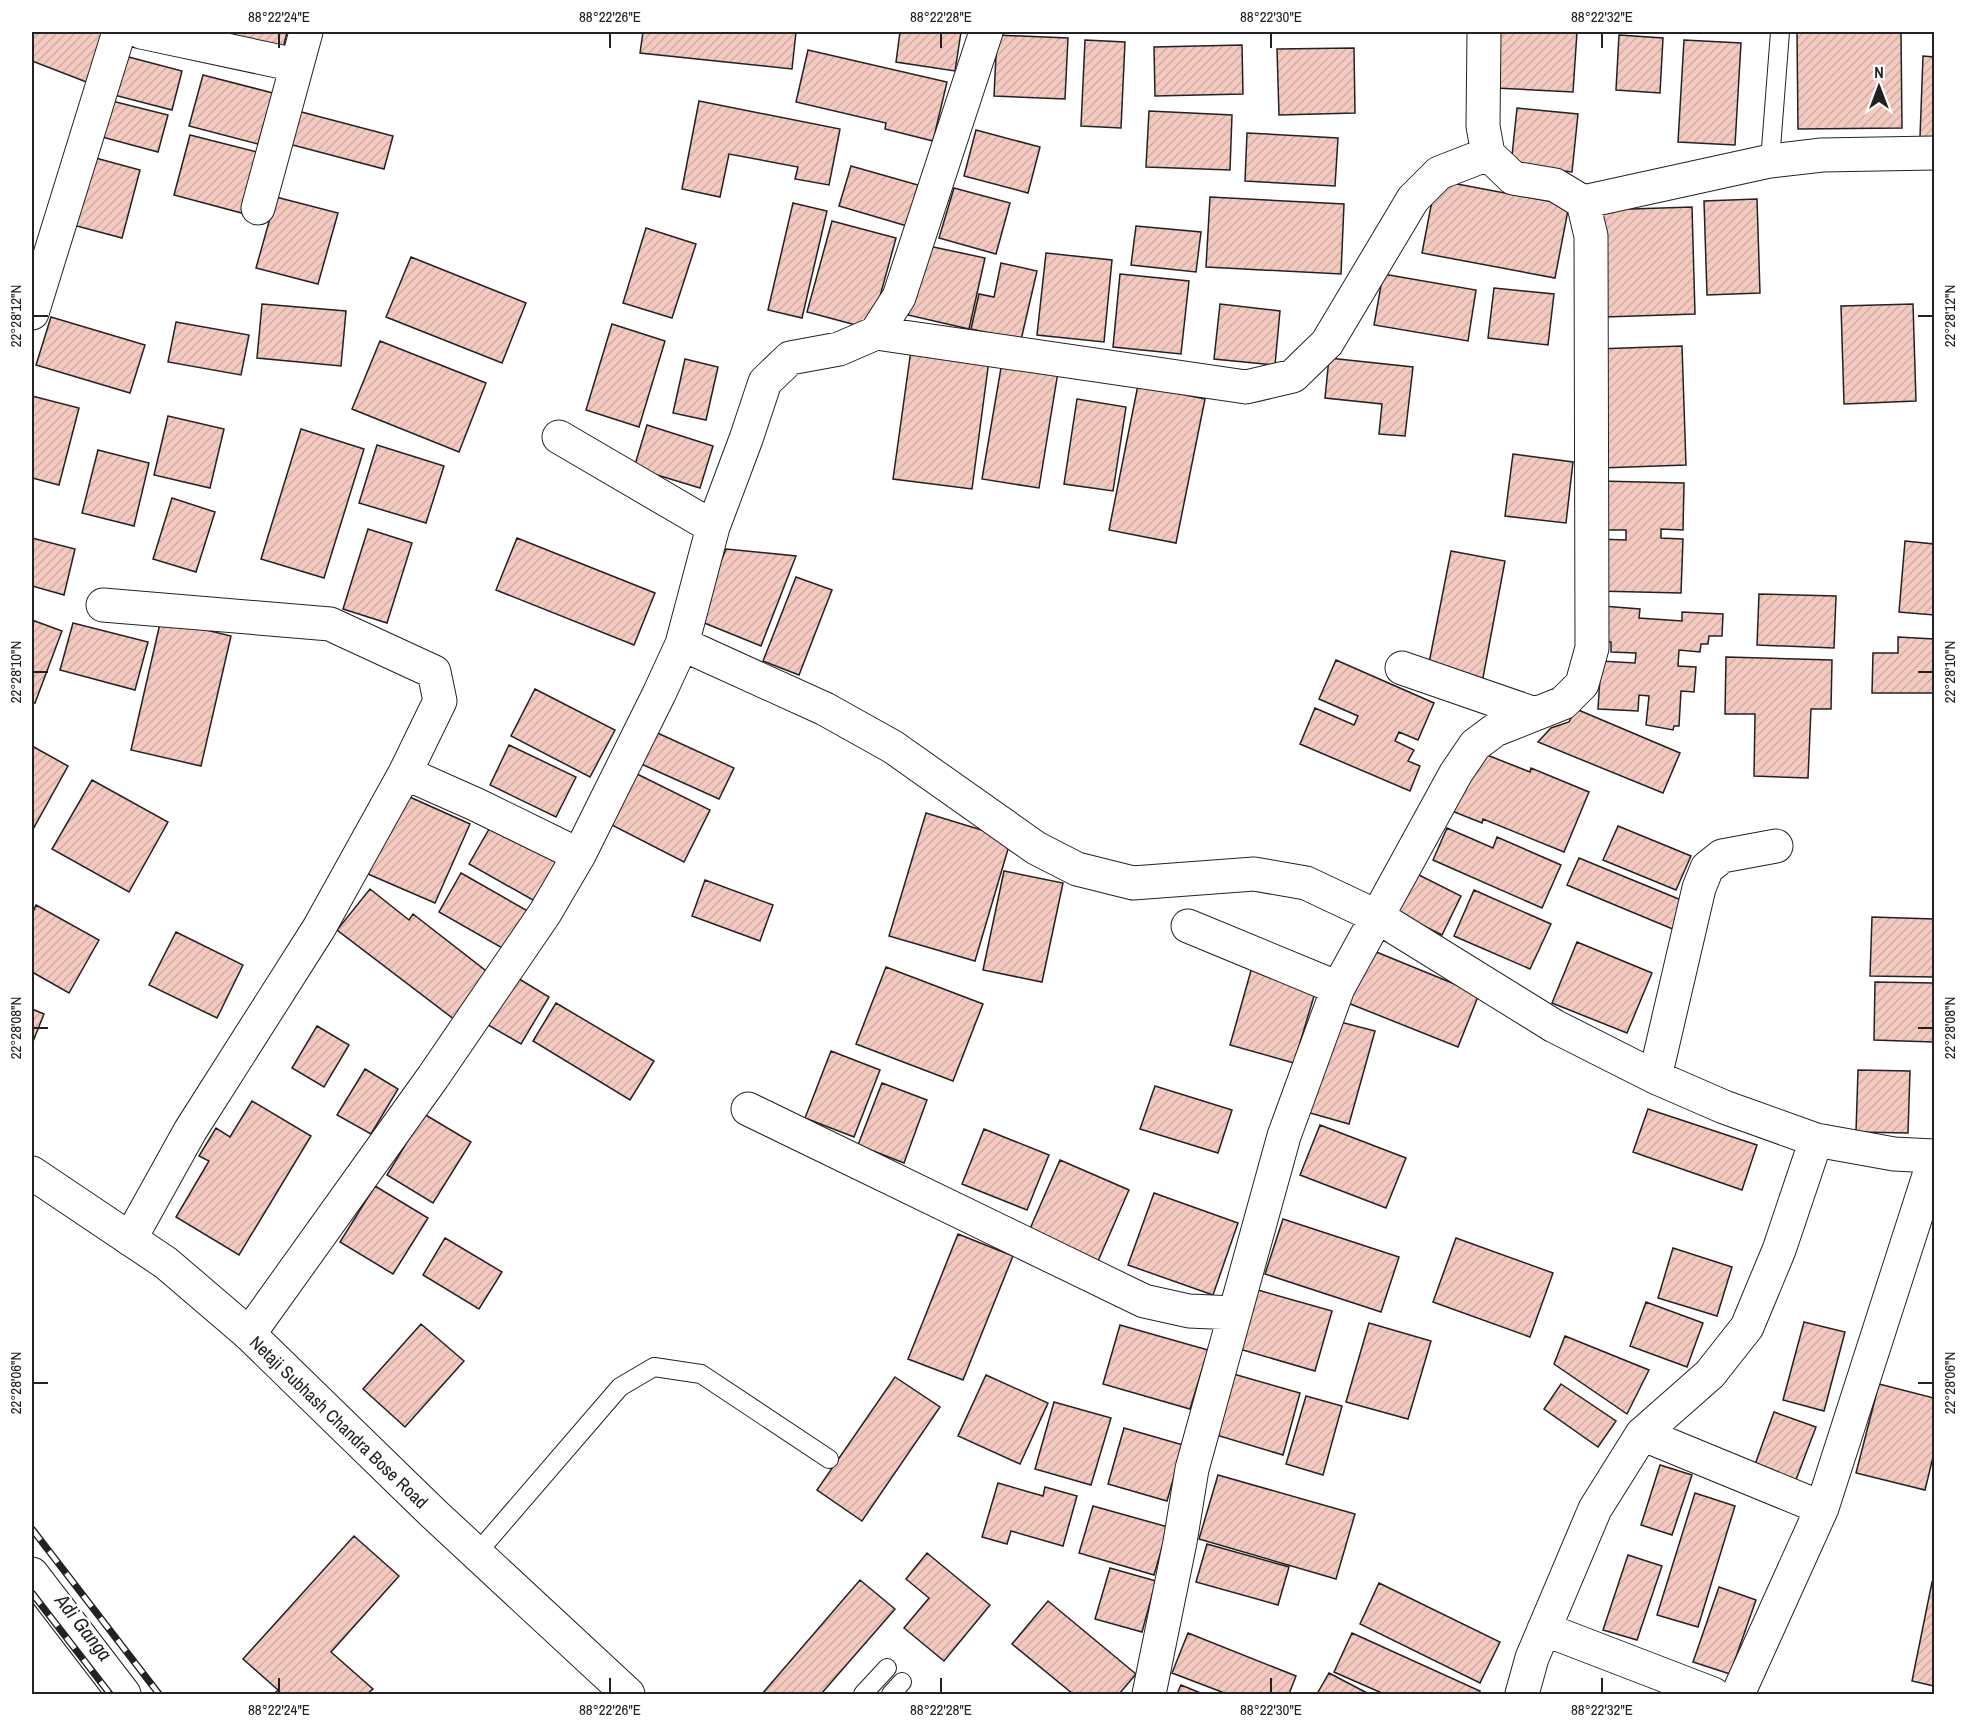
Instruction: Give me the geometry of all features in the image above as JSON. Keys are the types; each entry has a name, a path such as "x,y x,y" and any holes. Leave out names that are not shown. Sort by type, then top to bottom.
{"street":[{"path":"32,313 119,32"},
{"path":"141,32 296,65"},
{"path":"258,208 306,32"},
{"path":"876,333 899,297 986,32"},
{"path":"1484,32 1483,126 1488,154 1513,178 1555,185 1583,202 1770,161 1821,155 1935,153"},
{"path":"249,1334 433,1077 545,914 579,855 660,694 681,644 713,527 765,382 790,358 839,349 876,333 1246,387 1293,376 1327,344 1413,199 1439,173 1488,154"},
{"path":"1149,1695 1192,1469 1284,1136 1338,988 1456,772 1475,745 1495,730 1563,703 1582,684 1592,648 1591,236 1583,202"},
{"path":"559,437 713,527"},
{"path":"104,605 330,624 434,672 440,701 405,772 319,928 190,1131 130,1239"},
{"path":"681,644 825,709 893,747 1036,848 1077,869 1133,883 1254,874 1306,883 1378,917 1554,1026 1655,1077 1725,1107 1816,1140 1894,1154 1935,1158 1821,1508 1738,1695"},
{"path":"1402,668 1535,714"},
{"path":"405,772 579,855"},
{"path":"1655,1077 1699,888 1707,868 1722,856 1776,846"},
{"path":"1188,926 1338,988"},
{"path":"748,1110 1144,1301 1189,1311 1235,1312"},
{"path":"1522,1695 1532,1658 1595,1509 1642,1434 1710,1374 1746,1327 1779,1250 1816,1140"},
{"name":"Netaji Subhash Chandra Bose Road","path":"32,1173 166,1263 249,1334 628,1695"},
{"path":"1642,1434 1821,1508"},
{"path":"32,1574 124,1695"},
{"path":"1544,1629 1713,1695"}],"lane":[{"path":"1770,161 1780,32"},
{"path":"477,1553 620,1388 654,1367 701,1374 829,1459"},
{"path":"863,1695 888,1668"}],"building":[{"path":"32,32 97,32 107,35 89,83 32,61"},
{"path":"208,32 287,32 283,49"},
{"path":"643,32 796,32 792,69 640,53"},
{"path":"900,32 961,32 955,71 896,62"},
{"path":"1499,32 1577,32 1573,92 1496,88"},
{"path":"1797,32 1901,32 1902,128 1798,129"},
{"path":"997,35 1068,38 1065,99 994,96"},
{"path":"1619,35 1663,38 1660,93 1616,90"},
{"path":"1085,40 1125,42 1121,128 1081,126"},
{"path":"1684,40 1741,43 1735,145 1678,142"},
{"path":"1242,45 1243,94 1155,96 1154,47"},
{"path":"1354,48 1355,113 1279,115 1277,49"},
{"path":"808,50 947,82 933,141 885,129 886,123 796,102"},
{"path":"125,56 182,71 172,110 114,95"},
{"path":"1923,56 1934,57 1934,138 1920,137"},
{"path":"203,75 273,93 258,144 189,126"},
{"path":"112,101 168,115 158,152 102,137"},
{"path":"699,101 840,129 829,185 795,179 798,167 729,154 720,197 682,189"},
{"path":"1517,108 1578,114 1572,172 1511,165"},
{"path":"294,110 393,136 384,169 285,143"},
{"path":"1149,111 1232,115 1230,170 1146,167"},
{"path":"976,130 1040,147 1028,193 964,176"},
{"path":"1247,133 1338,138 1335,186 1245,181"},
{"path":"190,135 265,154 249,215 174,195"},
{"path":"92,157 140,170 122,238 73,225"},
{"path":"851,166 918,185 907,226 839,206"},
{"path":"1436,180 1569,205 1555,278 1422,253"},
{"path":"954,188 1010,203 996,254 939,238"},
{"path":"276,197 338,213 318,284 256,268"},
{"path":"1210,197 1344,204 1341,274 1206,267"},
{"path":"1757,199 1760,293 1707,295 1704,201"},
{"path":"793,203 827,211 802,318 768,310"},
{"path":"1692,207 1695,314 1605,317 1601,210"},
{"path":"832,221 896,238 871,329 807,312"},
{"path":"1136,226 1201,232 1196,272 1131,265"},
{"path":"646,228 696,244 672,318 623,303"},
{"path":"924,245 985,258 969,329 908,315"},
{"path":"1046,253 1112,260 1104,342 1037,335"},
{"path":"411,257 526,303 502,363 386,317"},
{"path":"1001,263 1037,271 1021,340 971,329 979,294 994,297"},
{"path":"1120,274 1189,281 1181,354 1113,347"},
{"path":"1383,274 1476,290 1468,341 1374,325"},
{"path":"1494,288 1554,294 1548,345 1488,338"},
{"path":"262,304 346,311 341,366 257,358"},
{"path":"1220,304 1280,311 1275,365 1214,359"},
{"path":"1913,304 1916,401 1844,404 1841,306"},
{"path":"51,317 145,345 130,393 36,365"},
{"path":"176,322 249,335 241,375 168,362"},
{"path":"612,324 665,341 639,427 586,410"},
{"path":"380,341 486,383 459,452 352,409"},
{"path":"1682,346 1686,465 1601,468 1596,349"},
{"path":"911,350 989,360 972,489 893,479"},
{"path":"1329,358 1413,367 1405,436 1379,434 1382,404 1325,398"},
{"path":"685,359 718,367 706,420 673,413"},
{"path":"1002,362 1058,372 1039,488 982,479"},
{"path":"1138,385 1205,399 1176,543 1109,530"},
{"path":"32,396 79,408 59,485 32,478"},
{"path":"1077,399 1126,407 1113,491 1064,484"},
{"path":"168,416 224,429 210,488 154,475"},
{"path":"647,425 713,446 700,488 634,468"},
{"path":"301,429 364,449 324,578 261,559"},
{"path":"377,445 444,466 426,523 359,503"},
{"path":"98,450 149,463 134,526 82,513"},
{"path":"1513,454 1573,462 1566,523 1505,516"},
{"path":"1599,481 1684,483 1683,530 1661,529 1661,538 1683,539 1681,593 1596,591 1598,539 1626,540 1626,530 1598,530"},
{"path":"172,498 215,512 196,572 153,559"},
{"path":"368,529 412,543 387,623 343,609"},
{"path":"32,538 75,549 64,595 32,586"},
{"path":"517,538 655,593 634,645 496,590"},
{"path":"1905,541 1934,544 1934,615 1899,612"},
{"path":"726,549 796,556 761,646 697,620"},
{"path":"1451,551 1505,561 1482,683 1427,673"},
{"path":"796,577 832,590 799,675 763,661"},
{"path":"1759,594 1836,596 1834,648 1757,645"},
{"path":"1602,606 1640,609 1639,618 1682,621 1682,612 1723,614 1722,636 1709,636 1708,644 1701,644 1700,652 1679,650 1678,666 1696,667 1694,692 1681,691 1679,726 1674,726 1673,730 1646,725 1649,696 1639,695 1638,711 1598,709 1601,661 1635,663 1636,653 1611,652 1611,642 1599,641"},
{"path":"161,619 231,636 201,766 131,750"},
{"path":"32,620 62,631 35,703 32,702"},
{"path":"73,623 148,642 135,690 60,670"},
{"path":"1898,637 1934,639 1934,693 1872,693 1873,653 1898,653"},
{"path":"1726,657 1832,660 1831,709 1811,709 1808,778 1754,776 1755,714 1725,714"},
{"path":"1336,660 1434,703 1418,740 1399,732 1395,741 1414,750 1408,761 1420,766 1410,791 1300,744 1315,708 1354,725 1358,716 1319,699"},
{"path":"535,689 615,730 590,777 511,736"},
{"path":"1576,709 1680,753 1663,793 1538,742 1551,728 1569,722"},
{"path":"651,730 734,768 719,799 637,762"},
{"path":"509,745 576,777 556,817 490,785"},
{"path":"32,746 68,766 32,831"},
{"path":"1477,751 1530,772 1531,768 1589,792 1564,852 1483,819 1482,823 1452,811"},
{"path":"629,770 710,810 684,862 604,821"},
{"path":"92,780 168,822 129,892 52,849"},
{"path":"403,794 470,824 435,903 368,874"},
{"path":"926,813 1011,839 975,961 889,936"},
{"path":"492,824 562,865 540,904 469,864"},
{"path":"1618,826 1691,856 1676,890 1603,860"},
{"path":"1447,828 1493,848 1497,837 1561,865 1542,908 1433,860"},
{"path":"1579,858 1686,902 1675,930 1567,885"},
{"path":"1004,871 1063,883 1042,982 983,970"},
{"path":"1411,871 1461,896 1442,935 1392,910"},
{"path":"461,873 533,914 511,953 439,912"},
{"path":"705,880 773,905 760,941 692,916"},
{"path":"370,889 409,920 413,914 490,974 455,1020 337,930"},
{"path":"1474,890 1551,924 1530,969 1454,936"},
{"path":"36,905 99,940 69,993 32,972 32,914"},
{"path":"1872,917 1934,919 1934,977 1870,976"},
{"path":"176,932 243,965 217,1018 149,985"},
{"path":"1577,942 1652,973 1627,1033 1552,1003"},
{"path":"1369,949 1479,994 1458,1047 1348,1003"},
{"path":"886,967 983,1004 953,1081 856,1044"},
{"path":"1252,967 1317,986 1294,1063 1230,1045"},
{"path":"511,974 549,997 521,1044 483,1022"},
{"path":"1875,982 1934,983 1933,1042 1874,1040"},
{"path":"556,1003 654,1061 630,1100 533,1041"},
{"path":"32,1009 44,1014 32,1044"},
{"path":"1329,1019 1375,1031 1349,1124 1303,1111"},
{"path":"317,1026 349,1045 324,1087 292,1068"},
{"path":"831,1051 880,1070 854,1137 805,1118"},
{"path":"365,1069 398,1089 371,1134 337,1115"},
{"path":"1858,1070 1910,1071 1908,1133 1856,1132"},
{"path":"882,1083 927,1100 904,1163 858,1145"},
{"path":"1155,1086 1232,1110 1218,1153 1140,1129"},
{"path":"252,1101 311,1136 239,1255 176,1217 209,1161 199,1156 216,1128 230,1137"},
{"path":"1648,1109 1757,1145 1742,1190 1633,1152"},
{"path":"424,1114 471,1142 433,1203 387,1175"},
{"path":"1320,1125 1406,1158 1386,1208 1300,1175"},
{"path":"984,1129 1049,1155 1027,1210 962,1184"},
{"path":"1060,1160 1129,1190 1098,1261 1029,1231"},
{"path":"375,1186 428,1218 393,1274 340,1242"},
{"path":"1154,1193 1238,1223 1213,1295 1128,1265"},
{"path":"1283,1219 1399,1257 1381,1312 1265,1274"},
{"path":"958,1234 1013,1256 963,1380 908,1359"},
{"path":"445,1238 502,1272 479,1309 423,1275"},
{"path":"1456,1238 1553,1273 1530,1337 1433,1302"},
{"path":"1673,1248 1732,1267 1717,1316 1658,1298"},
{"path":"1254,1289 1332,1311 1315,1371 1236,1348"},
{"path":"1646,1302 1703,1323 1687,1367 1630,1346"},
{"path":"1804,1322 1845,1332 1824,1411 1783,1400"},
{"path":"1369,1323 1431,1341 1408,1419 1346,1402"},
{"path":"421,1324 464,1361 405,1427 363,1389"},
{"path":"1120,1325 1208,1350 1190,1409 1103,1384"},
{"path":"1565,1336 1649,1370 1627,1414 1554,1364"},
{"path":"1230,1373 1300,1393 1283,1455 1213,1434"},
{"path":"986,1375 1048,1403 1020,1464 958,1436"},
{"path":"895,1377 940,1407 862,1521 817,1490"},
{"path":"1561,1384 1616,1421 1598,1447 1544,1409"},
{"path":"1879,1384 1934,1398 1934,1453 1925,1490 1856,1473"},
{"path":"1306,1396 1342,1406 1323,1475 1286,1464"},
{"path":"1054,1402 1111,1418 1091,1485 1035,1469"},
{"path":"1774,1412 1816,1427 1794,1485 1753,1470"},
{"path":"1124,1428 1183,1445 1167,1501 1108,1484"},
{"path":"1660,1465 1692,1475 1672,1535 1641,1525"},
{"path":"1218,1475 1355,1514 1336,1579 1199,1539"},
{"path":"998,1483 1043,1496 1045,1487 1077,1496 1063,1546 1011,1531 1007,1544 982,1537"},
{"path":"1695,1493 1735,1506 1698,1627 1657,1615"},
{"path":"1093,1506 1168,1527 1154,1575 1079,1553"},
{"path":"354,1536 399,1576 331,1652 373,1689 367,1694 274,1694 278,1690 243,1659"},
{"path":"1207,1544 1289,1567 1278,1605 1196,1582"},
{"path":"927,1553 990,1605 944,1661 904,1628 929,1598 906,1579"},
{"path":"1628,1555 1662,1566 1637,1640 1603,1630"},
{"path":"1110,1568 1156,1581 1142,1632 1095,1619"},
{"path":"860,1580 895,1609 821,1694 762,1694"},
{"path":"1932,1582 1934,1583 1934,1686 1912,1681"},
{"path":"1379,1583 1500,1642 1480,1683 1360,1624"},
{"path":"1719,1587 1756,1600 1730,1674 1693,1662"},
{"path":"1048,1601 1136,1674 1119,1694 1073,1694 1012,1644"},
{"path":"1188,1633 1296,1676 1289,1694 1227,1694 1172,1673"},
{"path":"1352,1633 1480,1691 1478,1694 1384,1694 1334,1672"},
{"path":"1329,1673 1369,1694 1317,1694"},
{"path":"1181,1685 1203,1694 1177,1694"}],"railway":[{"path":"32,1529 159,1694"},
{"path":"32,1593 110,1694"}],"water label":[{"name":"Adi Ganga","path":"84,1627"}]}
